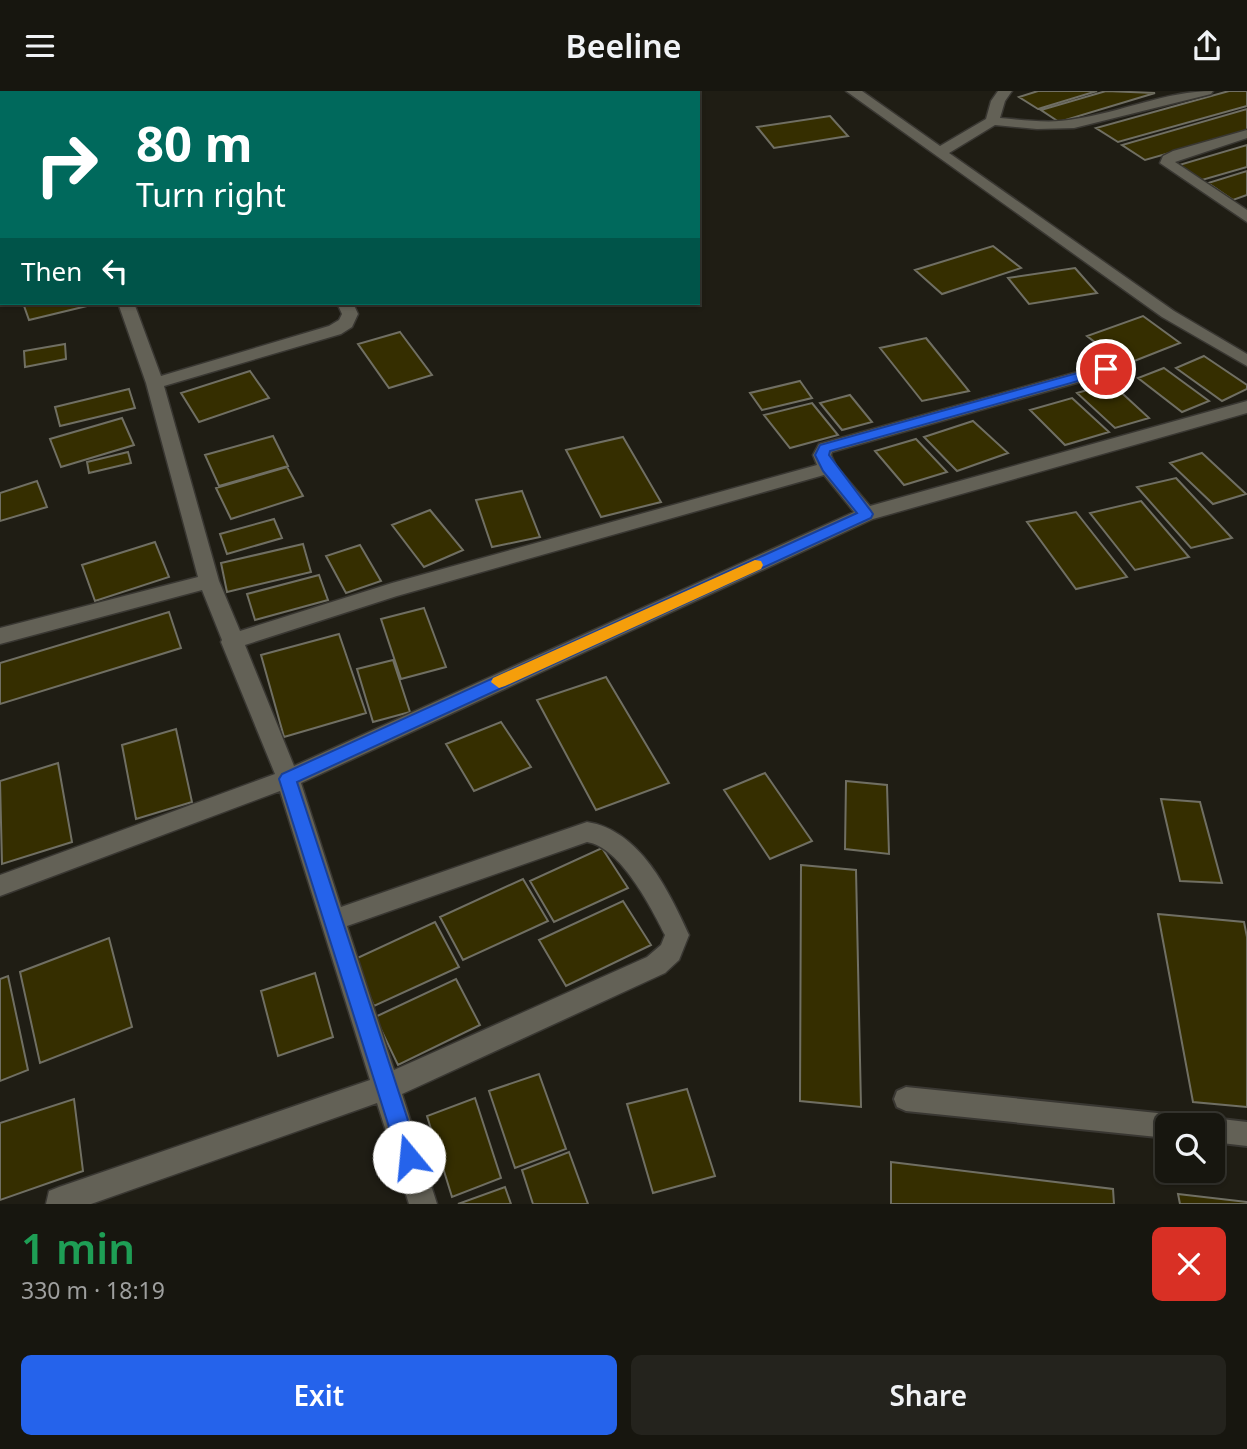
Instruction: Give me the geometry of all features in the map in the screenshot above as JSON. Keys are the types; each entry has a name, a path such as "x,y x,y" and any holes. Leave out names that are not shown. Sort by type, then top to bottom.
{"street":[{"path":"853,91 1168,314 1247,361"},
{"path":"992,121 998,101 1005,91"},
{"path":"939,153 992,121 1037,125 1074,124 1175,94 1206,91"},
{"path":"1247,134 1178,154 1168,159 1167,163 1240,206 1247,217"},
{"path":"128,305 155,383 209,581 231,642 288,779 424,1204"},
{"path":"155,383 335,330 349,319 351,314 346,305"},
{"path":"866,514 828,468 822,451 828,446 1106,369"},
{"path":"0,885 288,779 866,514 1247,407"},
{"path":"231,642 391,590 828,468"},
{"path":"0,636 209,581"},
{"path":"59,1201 387,1087 656,965 670,952 677,935 668,914 620,846 606,836 587,832 334,920"}],"lane":[{"path":"906,1098 1155,1125"},
{"path":"1225,1131 1247,1134"}],"building":[{"path":"1038,91 1097,91 1038,109 1019,97"},
{"path":"1106,91 1155,93 1059,122 1041,110"},
{"path":"1229,91 1247,91 1247,106 1118,142 1096,128"},
{"path":"1247,109 1247,131 1145,160 1122,145"},
{"path":"830,116 848,136 774,148 757,127"},
{"path":"1247,145 1247,167 1202,180 1179,165"},
{"path":"1247,171 1247,195 1233,200 1208,183"},
{"path":"993,246 1021,268 942,294 915,270"},
{"path":"1075,268 1097,293 1029,304 1008,278"},
{"path":"24,305 87,306 29,320"},
{"path":"1143,316 1180,343 1124,365 1087,336"},
{"path":"400,332 432,375 389,388 358,344"},
{"path":"926,338 969,391 922,401 880,348"},
{"path":"65,344 66,359 25,367 24,351"},
{"path":"1204,356 1247,385 1247,389 1222,401 1176,368"},
{"path":"1164,368 1209,401 1182,412 1138,378"},
{"path":"250,371 269,398 199,422 181,393"},
{"path":"800,381 812,398 762,410 750,393"},
{"path":"1111,383 1149,418 1115,428 1077,393"},
{"path":"129,389 135,408 60,426 55,407"},
{"path":"850,395 872,422 842,430 820,403"},
{"path":"1072,398 1109,432 1065,445 1030,410"},
{"path":"812,403 838,435 790,448 764,415"},
{"path":"122,418 134,445 61,467 50,439"},
{"path":"973,421 1008,453 957,471 924,437"},
{"path":"273,436 288,466 219,486 205,455"},
{"path":"623,437 661,502 601,517 566,450"},
{"path":"916,439 947,472 904,485 875,451"},
{"path":"128,452 131,463 89,473 87,462"},
{"path":"1202,453 1246,494 1213,504 1170,463"},
{"path":"287,467 303,496 231,519 216,488"},
{"path":"1176,478 1232,538 1191,548 1137,487"},
{"path":"37,481 47,507 0,521 0,493"},
{"path":"522,491 540,537 492,547 476,500"},
{"path":"1141,501 1189,557 1135,570 1090,513"},
{"path":"430,510 463,550 424,567 392,525"},
{"path":"1076,512 1127,577 1076,589 1027,522"},
{"path":"274,519 282,538 227,554 220,534"},
{"path":"155,542 169,577 95,601 82,565"},
{"path":"303,544 311,572 227,592 221,563"},
{"path":"360,545 381,581 346,593 326,556"},
{"path":"319,575 328,600 255,620 247,594"},
{"path":"424,608 446,667 401,679 381,619"},
{"path":"169,612 181,648 0,704 0,663"},
{"path":"339,634 366,713 284,737 261,655"},
{"path":"393,660 410,712 373,722 357,669"},
{"path":"606,677 669,783 596,810 537,700"},
{"path":"501,722 531,767 474,791 446,744"},
{"path":"176,729 192,802 136,819 122,745"},
{"path":"58,763 72,842 2,864 0,781"},
{"path":"765,773 812,841 770,859 724,790"},
{"path":"846,781 887,785 889,854 845,849"},
{"path":"1161,799 1200,802 1222,883 1180,881"},
{"path":"602,848 628,888 554,922 530,881"},
{"path":"801,865 856,870 861,1107 800,1101"},
{"path":"523,879 548,921 463,960 440,917"},
{"path":"623,901 651,945 566,986 539,940"},
{"path":"1158,914 1244,922 1247,937 1247,1107 1193,1102"},
{"path":"435,922 459,967 374,1006 353,960"},
{"path":"109,938 132,1027 40,1063 20,972"},
{"path":"315,973 333,1037 278,1056 261,991"},
{"path":"8,976 28,1070 0,1081 0,979"},
{"path":"456,979 480,1025 398,1065 375,1017"},
{"path":"539,1074 566,1149 515,1168 489,1091"},
{"path":"687,1089 715,1176 653,1193 627,1104"},
{"path":"475,1098 501,1178 452,1197 427,1116"},
{"path":"74,1099 83,1171 0,1200 0,1123"},
{"path":"569,1152 588,1204 533,1204 522,1170"},
{"path":"891,1162 1113,1189 1114,1204 891,1204"},
{"path":"505,1187 511,1204 458,1204"},
{"path":"1178,1194 1247,1202 1247,1204 1180,1204"}],"slow traffic":[{"path":"499,682 755,565"}],"route":[{"path":"409,1157 288,779 866,514 828,468 822,455 825,448 1106,369"}]}
